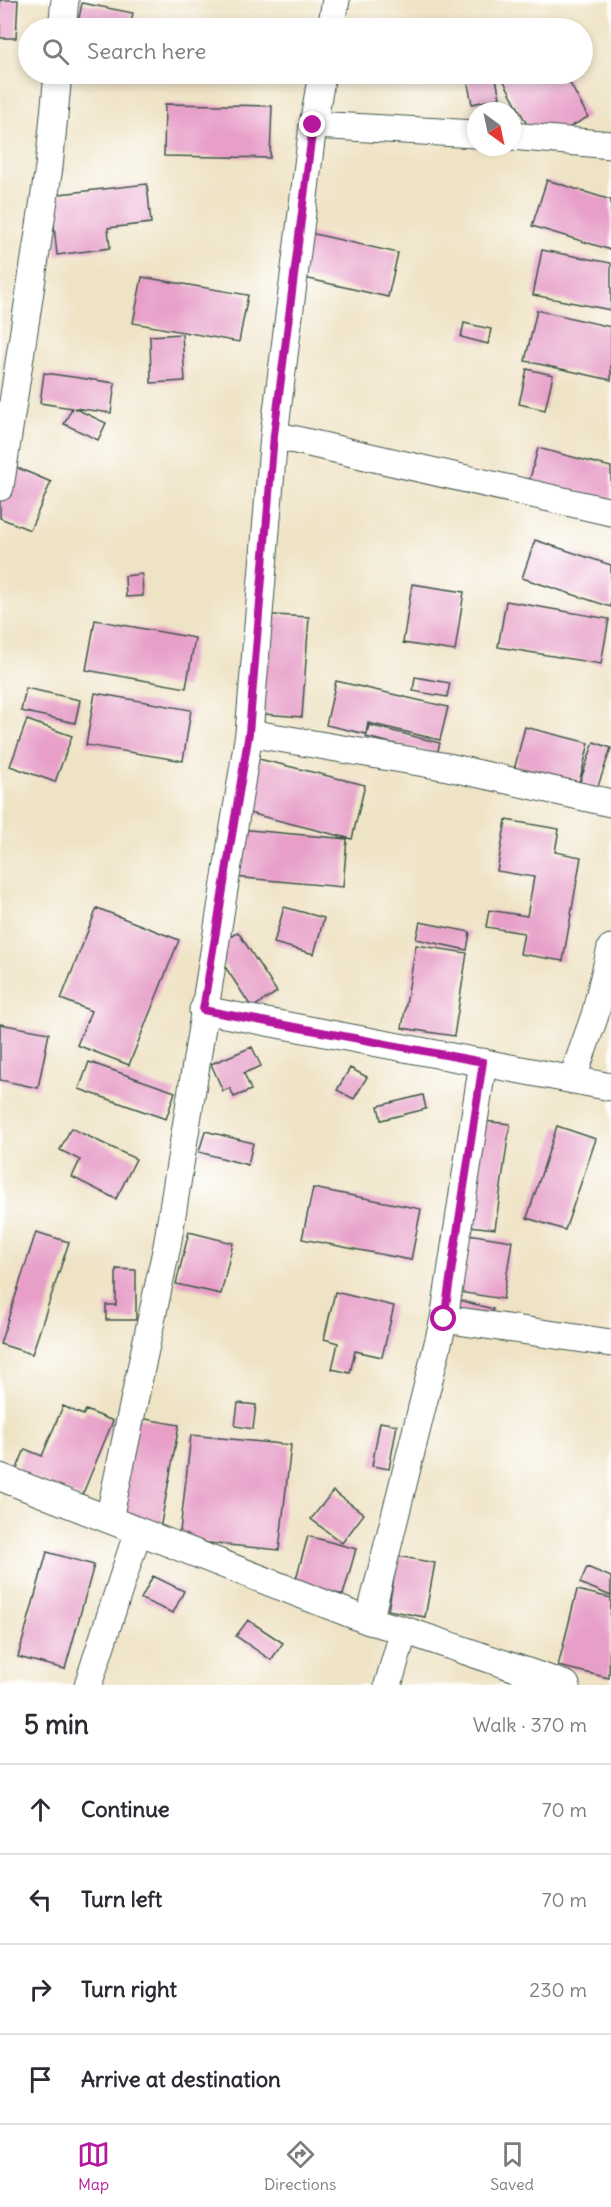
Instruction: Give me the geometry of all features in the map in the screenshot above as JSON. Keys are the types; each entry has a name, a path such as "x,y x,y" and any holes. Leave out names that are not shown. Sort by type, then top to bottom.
{"street":[{"path":"63,18 65,0"},
{"path":"333,18 336,0"},
{"path":"0,487 49,167 57,84"},
{"path":"109,1519 167,1246 249,733 274,435 313,125 320,84"},
{"path":"313,125 467,134"},
{"path":"521,137 611,145"},
{"path":"274,435 611,512"},
{"path":"249,733 448,767 611,803"},
{"path":"572,1080 595,1015 611,948"},
{"path":"203,1010 611,1087"},
{"path":"369,1621 444,1319 483,1062"},
{"path":"444,1319 611,1343"},
{"path":"0,1477 369,1621 404,1630 566,1685"},
{"path":"88,1685 138,1531"},
{"path":"388,1685 404,1630"}],"building":[{"path":"0,0 18,0 16,38 0,38"},
{"path":"82,3 133,13 132,18 79,18"},
{"path":"468,84 497,84 500,98 472,102"},
{"path":"505,84 570,84 588,117 538,145 521,113 521,102 515,102"},
{"path":"165,104 272,106 270,158 164,156"},
{"path":"547,180 611,200 611,250 532,226"},
{"path":"147,184 151,223 108,228 110,248 57,255 51,195"},
{"path":"297,230 398,253 388,297 287,274"},
{"path":"542,250 611,263 611,310 533,295"},
{"path":"142,277 248,295 239,342 133,323"},
{"path":"537,310 611,327 611,380 525,361"},
{"path":"464,323 491,329 488,344 461,337"},
{"path":"182,334 185,381 151,383 150,336"},
{"path":"527,369 553,375 545,410 519,404"},
{"path":"44,373 115,383 111,413 74,408 106,423 98,440 64,424 72,408 40,403"},
{"path":"538,448 611,467 611,516 526,494"},
{"path":"11,465 51,482 30,530 0,518 0,490"},
{"path":"535,540 611,565 611,607 522,578"},
{"path":"142,574 143,596 126,597 125,576"},
{"path":"412,584 464,592 455,651 403,643"},
{"path":"506,601 609,619 601,664 498,647"},
{"path":"257,614 309,617 302,717 250,713"},
{"path":"95,620 195,638 186,688 86,670"},
{"path":"415,677 450,683 447,697 413,691"},
{"path":"336,681 448,707 440,740 368,723 366,734 326,725"},
{"path":"26,688 80,700 75,723 21,711"},
{"path":"95,693 191,710 183,761 86,745"},
{"path":"27,720 72,736 55,782 10,766"},
{"path":"369,725 440,743 437,754 366,737"},
{"path":"525,727 589,743 578,787 594,742 611,748 595,795 512,778"},
{"path":"259,759 365,785 352,839 245,812"},
{"path":"506,820 559,829 555,852 581,857 563,961 520,954 524,933 486,927 489,910 527,916 534,877 497,871"},
{"path":"239,829 347,839 343,887 234,877"},
{"path":"284,907 324,918 314,954 274,943"},
{"path":"97,908 179,940 129,1065 77,1045 91,1011 61,999"},
{"path":"420,922 470,932 467,950 416,939"},
{"path":"238,932 277,992 252,1008 213,948"},
{"path":"416,945 467,953 454,1036 402,1028"},
{"path":"0,1024 49,1033 38,1088 0,1080"},
{"path":"252,1047 261,1066 244,1073 251,1090 234,1097 230,1088 223,1091 211,1064"},
{"path":"89,1062 175,1092 166,1119 79,1089"},
{"path":"350,1068 367,1077 354,1099 337,1090"},
{"path":"423,1095 426,1109 381,1120 378,1106"},
{"path":"466,1119 510,1124 495,1229 452,1224"},
{"path":"557,1126 596,1139 565,1230 527,1218"},
{"path":"71,1128 136,1159 116,1199 72,1177 80,1160 60,1150"},
{"path":"205,1131 253,1143 248,1165 199,1152"},
{"path":"313,1188 421,1209 411,1260 302,1239"},
{"path":"36,1232 69,1242 32,1354 0,1344"},
{"path":"189,1232 233,1243 221,1294 176,1284"},
{"path":"468,1234 512,1241 503,1299 458,1292"},
{"path":"116,1269 136,1270 136,1320 106,1320 106,1305 116,1305"},
{"path":"335,1292 394,1306 382,1357 355,1351 350,1373 332,1369 338,1343 324,1339"},
{"path":"455,1299 493,1309 489,1325 451,1315"},
{"path":"238,1403 256,1405 253,1429 235,1426"},
{"path":"63,1406 83,1415 86,1410 113,1421 81,1498 16,1471 25,1449 42,1456"},
{"path":"129,1416 179,1425 160,1529 109,1519"},
{"path":"380,1422 397,1425 389,1469 372,1466"},
{"path":"191,1435 291,1445 279,1550 179,1540"},
{"path":"333,1491 364,1514 342,1543 311,1519"},
{"path":"308,1536 356,1549 343,1595 295,1582"},
{"path":"47,1552 94,1565 65,1669 18,1657"},
{"path":"398,1556 435,1563 425,1617 388,1610"},
{"path":"587,1567 611,1577 611,1596 580,1583"},
{"path":"153,1576 184,1591 173,1613 141,1599"},
{"path":"577,1590 611,1598 609,1678 558,1666"},
{"path":"248,1620 283,1643 271,1660 236,1636"}],"route":[{"path":"313,125 274,435 263,544 249,733 203,1010 483,1062 444,1319"}]}
